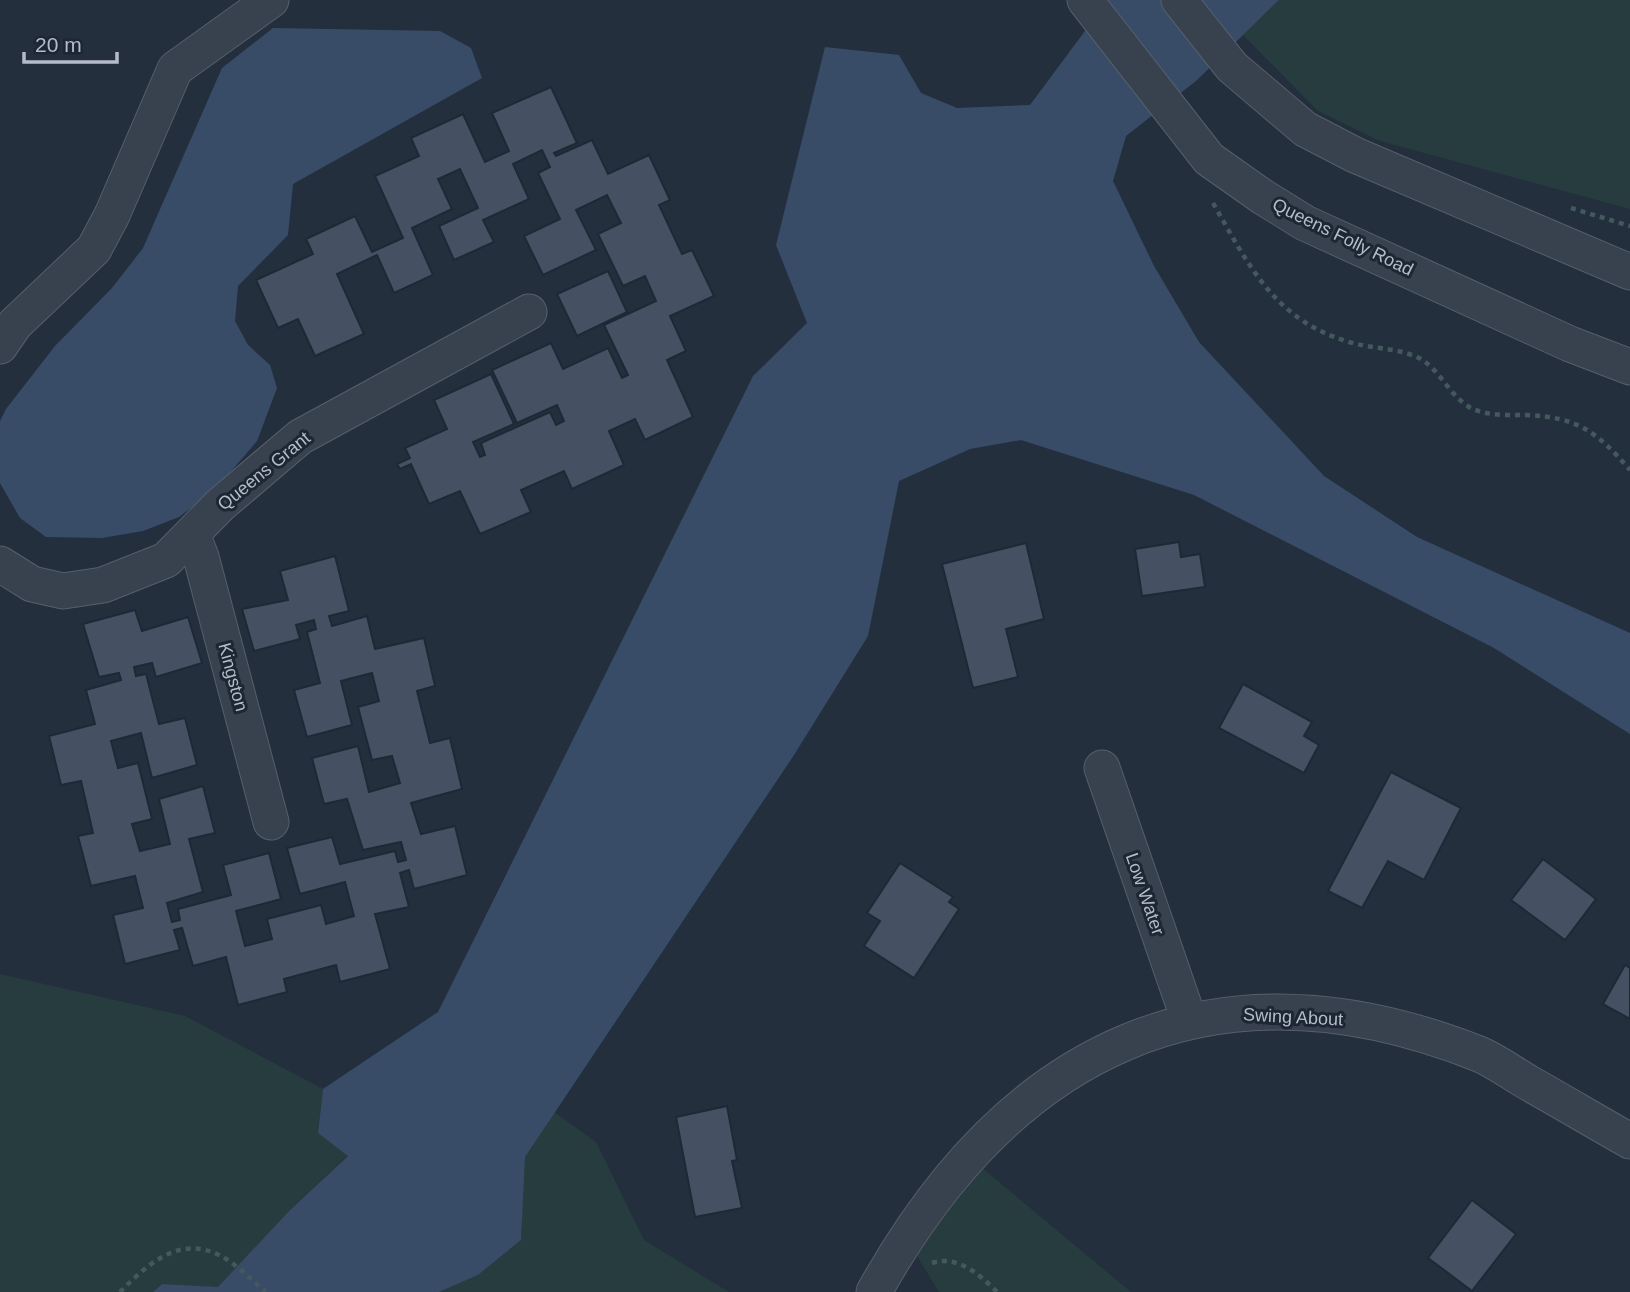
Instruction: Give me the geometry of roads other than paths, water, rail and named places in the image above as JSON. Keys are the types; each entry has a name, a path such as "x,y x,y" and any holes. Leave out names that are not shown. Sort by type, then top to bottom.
{"street":[{"path":"5,327 94,249 112,215 175,69 271,0"},
{"path":"1179,0 1232,67 1305,129 1355,155 1630,272"},
{"name":"Queens Folly Road","path":"1086,1 1209,159 1305,223 1570,344 1630,366"},
{"name":"Queens Grant","path":"0,564 32,584 63,591 103,585 166,560 220,505 300,438 529,312"},
{"name":"Kingston","path":"192,534 201,557 271,822"},
{"name":"Low Water","path":"1102,768 1189,1020"},
{"name":"Swing About","path":"874,1292 921,1215 972,1154 1012,1116 1069,1070 1113,1046 1189,1020 1242,1013 1288,1013 1359,1020 1402,1029 1481,1055 1630,1141"}],"water":[{"path":"1108,0 1279,0 1196,81 1126,136 1113,181 1154,266 1199,342 1324,476 1417,537 1630,633 1630,734 1494,648 1194,495 1021,440 970,449 899,481 868,636 794,755 525,1157 521,1240 478,1275 439,1292 153,1292 162,1284 218,1287 290,1210 348,1156 318,1133 323,1089 438,1012 753,376 807,323 776,245 825,47 899,55 921,93 957,108 1030,105"},
{"path":"273,28 440,31 471,48 482,78 293,184 288,235 238,286 235,321 248,345 270,365 277,388 257,441 215,490 179,517 143,531 102,538 46,537 20,518 0,483 0,421 6,409 55,346 112,288 143,248 222,68"}]}
